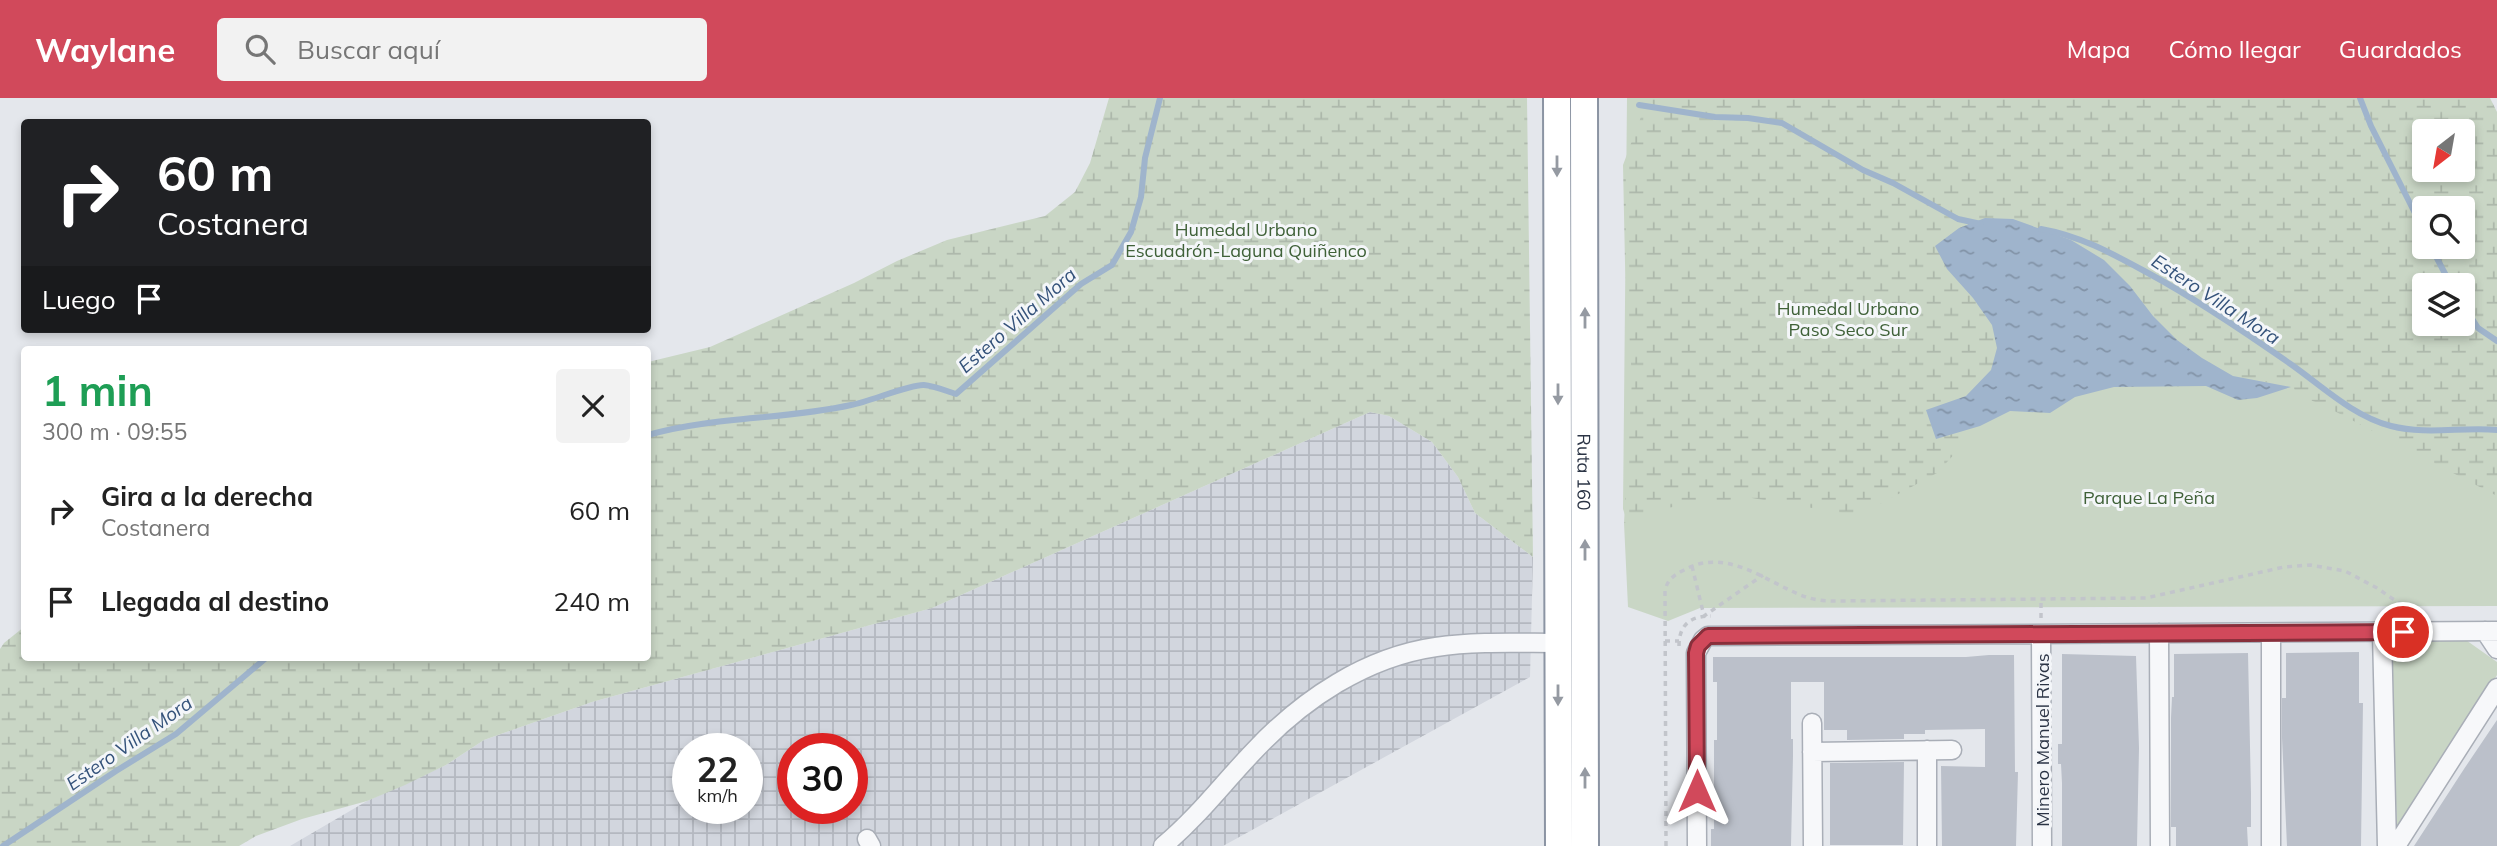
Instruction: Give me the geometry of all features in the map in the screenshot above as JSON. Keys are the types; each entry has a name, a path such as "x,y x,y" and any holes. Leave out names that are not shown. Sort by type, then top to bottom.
{"highway":[{"name":"Ruta 160","path":"1557,98 1559,846"},
{"name":"Ruta 160","path":"1584,98 1585,846"}],"street":[{"path":"1697,846 1696,653 1703,640 1715,635 2491,631 2497,649"},
{"path":"2382,632 2387,846"},
{"path":"2159,633 2160,846"},
{"path":"2271,633 2271,846"},
{"name":"Minero Manuel Rivas","path":"2041,634 2042,846"},
{"path":"1163,846 1202,810 1274,730 1316,697 1362,670 1410,652 1434,647 1459,644 1558,643"},
{"path":"2396,846 2497,688"},
{"path":"1812,723 1813,846"},
{"path":"1927,750 1927,846"},
{"path":"1812,752 1951,750"}],"path":[{"path":"1692,566 1704,616 1763,575"},
{"path":"2041,599 2041,614"},
{"path":"1665,641 1679,641"}],"shaded area":[{"path":"1370,412 1389,416 1432,442 1458,477 1475,513 1533,557 1530,677 1223,846 290,846 367,801 446,765 484,740 592,702 932,608"}],"green space":[{"name":"Humedal Urbano Escuadrón-Laguna Quiñenco","path":"1109,98 1527,98 1533,557 1475,513 1458,477 1432,442 1389,416 1370,412 932,608 592,702 484,740 446,765 367,801 302,819 256,836 239,846 0,846 0,649 21,629 21,661 651,661 651,361 710,347 947,240 1045,216 1075,192 1090,163"},
{"name":"Humedal Urbano Paso Seco Sur","path":"1627,98 2482,98 2497,129 2497,606 1700,608 1668,621 1628,607 1624,523 1627,521 1623,509"},
{"name":"Humedal Urbano Paso Seco Sur","path":"1648,98 2490,98 2497,112 2497,496 2307,399 2291,387 2233,376 2202,358 2177,340 2153,316 2130,286 2104,260 2071,240 1973,298 1992,325 1997,348 1991,370 1966,396 1926,410 1936,438 1980,426 1937,473 1871,509 1848,514 1752,498 1662,509 1624,523 1632,380 1625,263 1623,165"},
{"path":"2463,638 2497,662 2497,675 2397,832 2391,642"}],"water":[{"path":"1985,218 2013,219 2071,240 2104,260 2177,340 2202,358 2233,376 2291,387 2257,398 2238,400 2206,386 2114,387 2075,397 2050,413 2010,411 1980,426 1936,439 1926,410 1966,396 1991,370 1997,348 1992,325 1973,298 1947,269 1935,246 1959,228"}],"building":[{"path":"2359,652 2359,703 2363,703 2361,846 2287,846 2282,738 2282,698 2286,698 2286,653"},
{"path":"2248,653 2251,827 2247,827 2248,846 2176,846 2176,827 2171,827 2174,654"},
{"path":"2062,654 2136,656 2139,748 2137,846 2062,846 2062,783 2058,744 2062,744"},
{"path":"2014,655 2015,772 2018,772 2016,846 1942,846 1941,766 1985,767 1985,729 1925,730 1925,734 1904,734 1904,739 1847,740 1847,730 1824,730 1824,682 1791,682 1791,846 1711,846 1711,829 1714,829 1714,740 1717,740 1717,682 1713,682 1713,657"},
{"path":"2497,720 2497,846 2414,846 2464,769"},
{"path":"1904,762 1903,845 1830,845 1830,763"}],"waterway":[{"name":"Estero Villa Mora","path":"651,434 698,424 826,410 918,385 932,386 956,394 1081,284 1112,265 1131,232 1141,197 1145,158 1160,98"},
{"path":"2360,98 2371,126 2412,207"},
{"name":"Estero Villa Mora","path":"1639,105 1715,117 1782,123 1863,170 1893,183 1958,219 1981,224"},
{"name":"Estero Villa Mora","path":"2041,229 2096,246 2167,283 2292,365 2351,408 2377,421 2417,430 2497,430"},
{"path":"2437,259 2445,273"},
{"path":"2475,323 2497,341"},
{"name":"Estero Villa Mora","path":"3,846 176,734 262,661"}],"route":[{"path":"1697,791 1696,653 1698,646 1708,636 2403,632"}],"park label":[{"name":"Parque La Peña","path":"2149,497"}]}
